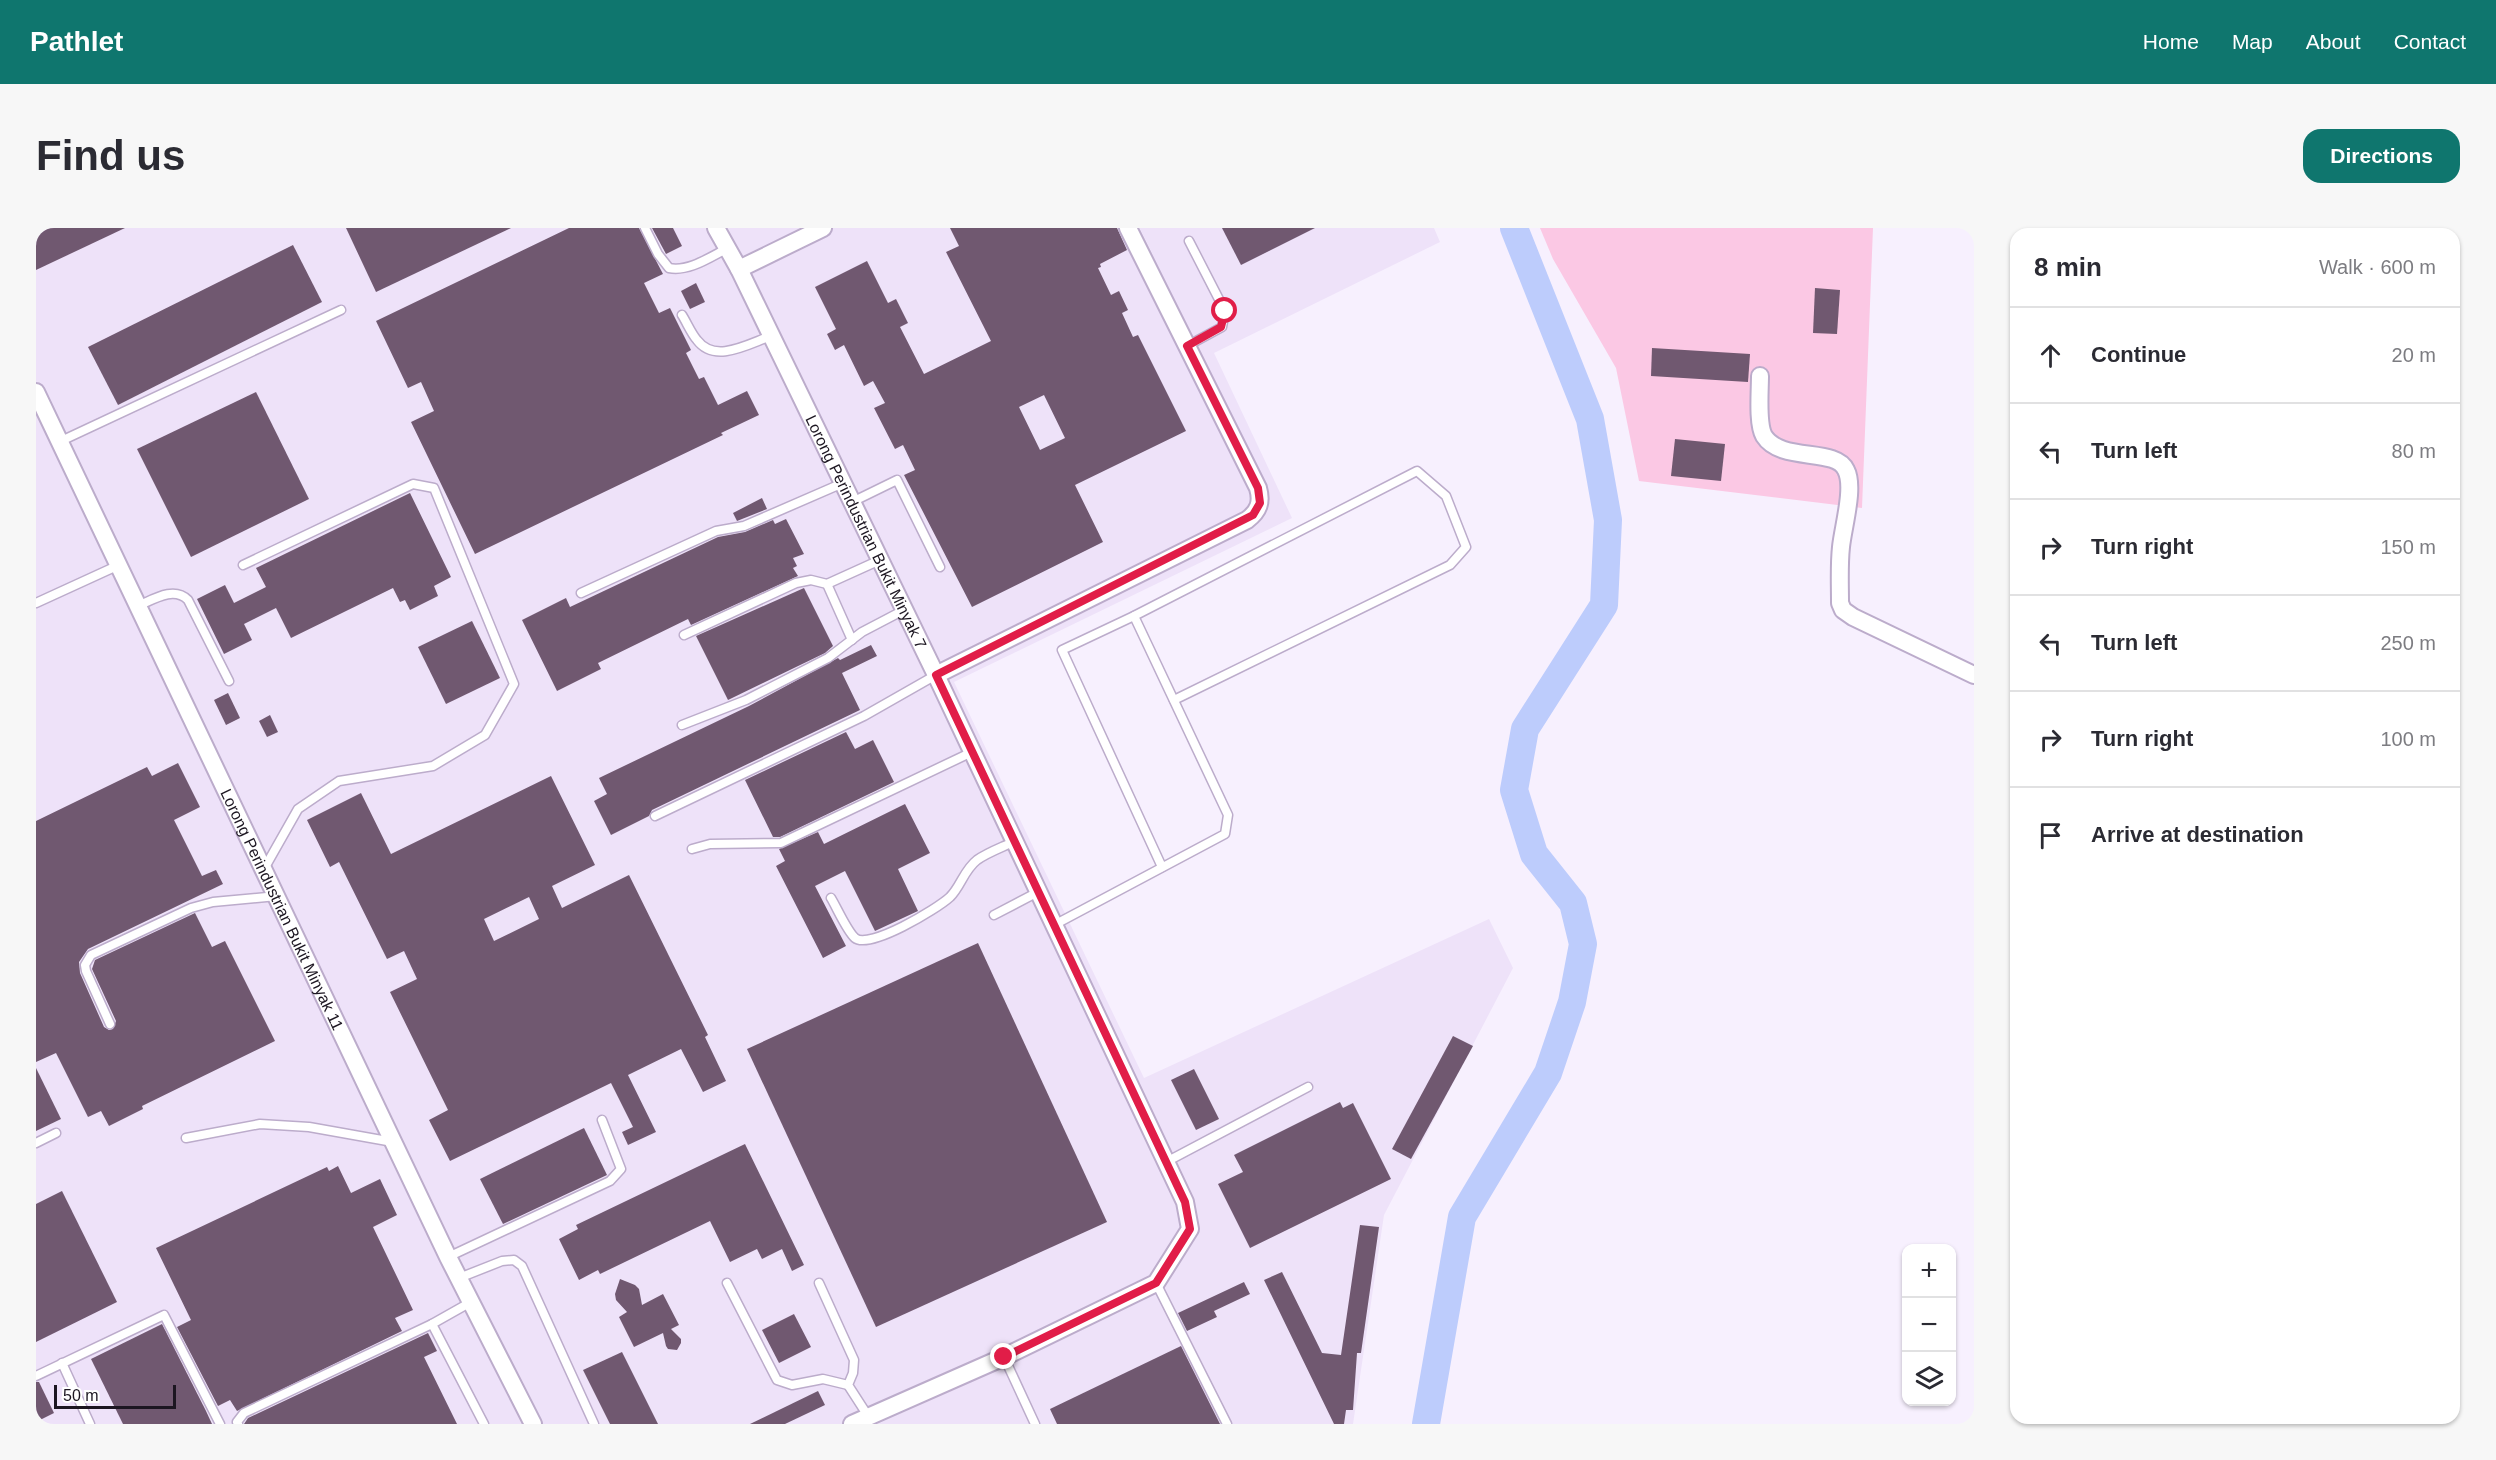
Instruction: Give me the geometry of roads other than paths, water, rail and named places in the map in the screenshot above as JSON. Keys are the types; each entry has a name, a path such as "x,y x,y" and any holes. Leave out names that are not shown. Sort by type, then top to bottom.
{"street":[{"name":"Lorong Perindustrian Bukit Minyak 7","path":"716,228 739,269 936,675 1185,1202 1190,1229 1156,1283"},
{"path":"739,269 823,228"},
{"path":"936,675 1247,520 1258,510 1260,503 1258,488 1128,228"},
{"path":"1760,376 1761,427 1764,436 1772,445 1796,454 1837,460 1846,467 1850,480 1840,549 1840,603 1843,610 1853,617 1974,675"},
{"name":"Lorong Perindustrian Bukit Minyak 11","path":"36,392 448,1257 533,1424"},
{"path":"859,1421 1004,1357 1156,1283"}],"lane":[{"path":"645,228 658,254 669,268 678,270 687,267 728,248"},
{"path":"1187,346 1221,327 1225,311 1189,241"},
{"path":"61,441 341,310"},
{"path":"682,315 697,341 709,351 726,352 771,336"},
{"path":"1162,867 1062,650 1134,616 1417,471 1446,496 1466,547 1450,565 1173,700"},
{"path":"852,502 897,480 940,567"},
{"path":"581,592 716,531 744,526 843,483"},
{"path":"243,565 413,484 434,488 514,684 484,735 444,760 433,766 339,782 298,809 264,869"},
{"path":"684,635 796,584 811,580 827,584 880,560"},
{"path":"36,603 118,565"},
{"path":"827,584 852,640"},
{"path":"138,606 175,592 183,595 188,600 229,681"},
{"path":"682,725 756,694 828,658 852,640 904,609"},
{"path":"1054,925 1225,834 1228,814 1134,616"},
{"path":"655,816 864,716 936,675"},
{"path":"692,849 710,844 781,843 972,752"},
{"path":"831,898 855,938 864,942 874,939 933,911 952,895 965,872 978,860 1015,842"},
{"path":"994,915 1038,892"},
{"path":"110,1024 86,971 85,965 91,955 191,908 213,902 277,896"},
{"path":"1166,1162 1308,1087"},
{"path":"448,1257 610,1181 621,1169 602,1120"},
{"path":"186,1138 260,1124 309,1127 394,1142"},
{"path":"36,1143 56,1133"},
{"path":"459,1278 502,1261 514,1260 522,1266 594,1424"},
{"path":"727,1283 777,1380 792,1385 823,1380 848,1385"},
{"path":"819,1283 854,1360 853,1373 848,1385 859,1421"},
{"path":"1156,1283 1227,1424"},
{"path":"238,1424 237,1422 244,1413 432,1324 471,1302"},
{"path":"36,1376 164,1315 220,1424"},
{"path":"432,1324 483,1424"},
{"path":"1004,1357 1035,1424"},
{"path":"62,1363 90,1424"}],"waterway":[{"path":"1426,1424 1462,1217 1548,1073 1572,1002 1583,944 1573,903 1534,854 1514,790 1525,729 1604,605 1608,520 1590,419 1514,228"}]}
